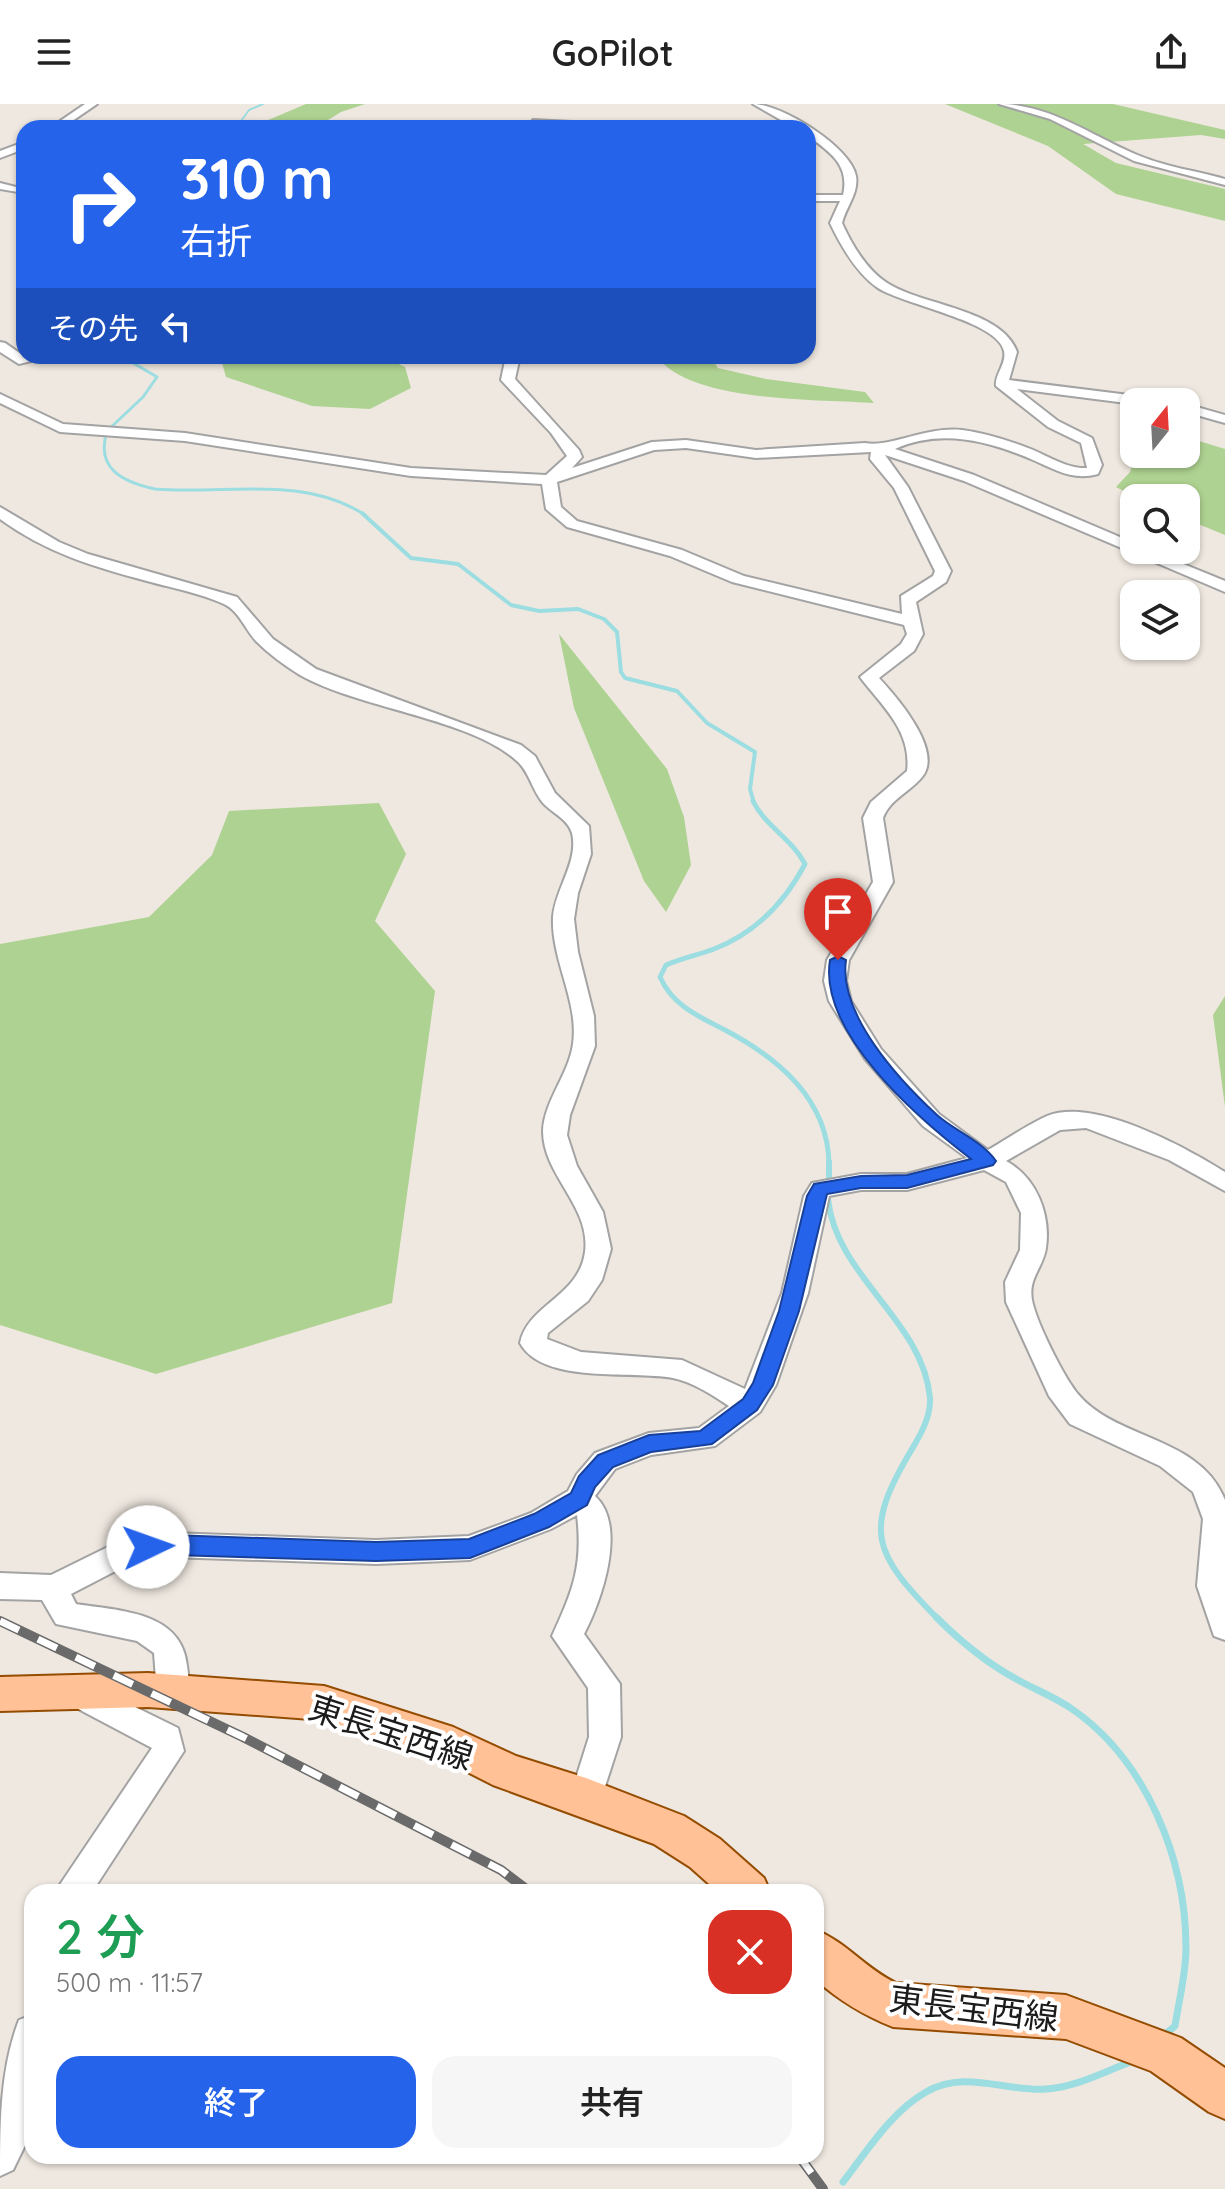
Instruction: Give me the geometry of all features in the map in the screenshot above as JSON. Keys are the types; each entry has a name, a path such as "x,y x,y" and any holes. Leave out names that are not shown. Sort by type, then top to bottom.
{"main road":[{"name":"東長宝西線","path":"0,1694 72,1690 324,1703 453,1745 507,1772 586,1797 669,1830 705,1853 740,1884"},
{"name":"東長宝西線","path":"824,1958 858,1988 893,2005 1066,2017 1165,2054 1225,2096"}],"street":[{"path":"67,120 92,104"},
{"path":"758,104 785,120"},
{"path":"1004,104 1053,117 1138,159 1225,182"},
{"path":"534,120 540,112"},
{"path":"816,139 845,158 852,180 836,223 842,237 873,277 909,299 995,331 1010,348 1011,359 1001,383"},
{"path":"816,198 847,198"},
{"path":"511,364 508,380 575,451 575,457 550,480 549,492 554,509 572,524 609,537 676,553 738,579 913,622"},
{"path":"1001,383 1120,398"},
{"path":"878,451 928,432 960,432 1018,449 1073,472 1093,471 1095,465 1087,441 1053,424 1001,383"},
{"path":"0,398 60,428 185,437 411,472 550,480 652,446 686,444 756,454 844,447 878,451 913,457 969,478 1120,543"},
{"path":"1200,412 1225,419"},
{"path":"878,451 877,459 901,487 943,571 940,579 907,600 915,634 908,647 869,677 903,716 918,756 916,773 878,806 873,818 883,882 838,960 835,981 850,1022 873,1054 931,1120 987,1161 1016,1177 1033,1213 1033,1250 1018,1282 1019,1302 1059,1389 1080,1416 1170,1458 1205,1485 1218,1519 1212,1586 1225,1627"},
{"path":"0,512 62,552 125,573 231,601 242,608 260,635 284,657 313,675 363,697 461,727 510,747 528,759 537,784 579,826 582,848 565,901 564,925 568,968 585,1031 583,1058 554,1132 562,1161 591,1212 600,1240 593,1275 581,1295 536,1328 533,1343 548,1356 593,1363 668,1367 692,1373 750,1405"},
{"path":"1169,564 1225,587"},
{"path":"0,1586 54,1588 124,1553 170,1545 376,1552 470,1548 541,1521 579,1499 587,1482 605,1461 649,1444 705,1438 750,1405 762,1385 789,1311 816,1196 821,1189 861,1182 907,1182 987,1161 1055,1122 1088,1120 1178,1154 1225,1183"},
{"path":"579,1499 591,1510 597,1561 587,1602 567,1636 604,1684 605,1737 586,1797"},
{"path":"54,1588 58,1604 67,1615 148,1629 161,1635 169,1649 173,1693"},
{"path":"72,1690 167,1738 168,1751 77,1884"},
{"path":"0,2157 13,2132 24,2075"}],"green space":[{"path":"306,104 365,104 328,120 268,120"},
{"path":"945,104 1113,104 1225,130 1225,139 1201,135 1083,144 1116,163 1225,189 1225,221 1116,194 1048,146"},
{"path":"222,364 399,364 405,367 411,388 370,409 312,406 226,377"},
{"path":"666,364 715,364 718,368 766,379 865,392 874,403 757,396 697,383"},
{"path":"1200,441 1225,449 1225,535 1200,525 1200,484 1120,484 1120,489 1116,487 1131,468 1200,468"},
{"path":"559,634 667,769 684,817 691,865 666,912 644,881 574,708"},
{"path":"379,803 406,854 375,921 435,991 392,1303 156,1374 0,1325 0,944 149,917 212,855 229,811"},
{"path":"1225,996 1225,1107 1213,1015"}],"waterway":[{"path":"242,120 249,110 263,104"},
{"path":"135,364 157,377 143,397 107,431 104,444 108,464 123,478 155,489 289,490 341,502 363,514"},
{"path":"363,514 411,558 458,564 511,605 539,611 578,609 604,619 617,632 621,672 625,678 677,691 707,723 755,752 750,789 754,803"},
{"path":"754,803 805,864 788,891 756,925 714,949 666,965 660,977 679,1003 745,1041 796,1083 810,1100 820,1120 829,1164"},
{"path":"829,1164 829,1185"},
{"path":"828,1199 834,1227 846,1252 897,1321 924,1370 930,1398 929,1411 922,1431 896,1477 881,1521 882,1540 888,1557 899,1576 937,1618"},
{"path":"937,1618 985,1659 1066,1705 1098,1730 1121,1755 1141,1784 1157,1814 1169,1847 1179,1880 1184,1914 1186,1948 1182,1987 1175,2026 1164,2035"},
{"path":"843,2182 880,2133 902,2110 940,2085 970,2082 1031,2089 1057,2088 1128,2063"}],"railway":[{"path":"0,1621 243,1737 501,1870 519,1884"},
{"path":"805,2164 823,2189"}],"route":[{"path":"148,1547 330,1548 376,1552 470,1548 541,1521 579,1499 587,1482 605,1461 649,1444 705,1438 750,1405 762,1385 789,1311 816,1196 821,1189 870,1181 907,1182 987,1161 931,1120 873,1054 850,1022 840,1001 835,981 838,960"}]}
